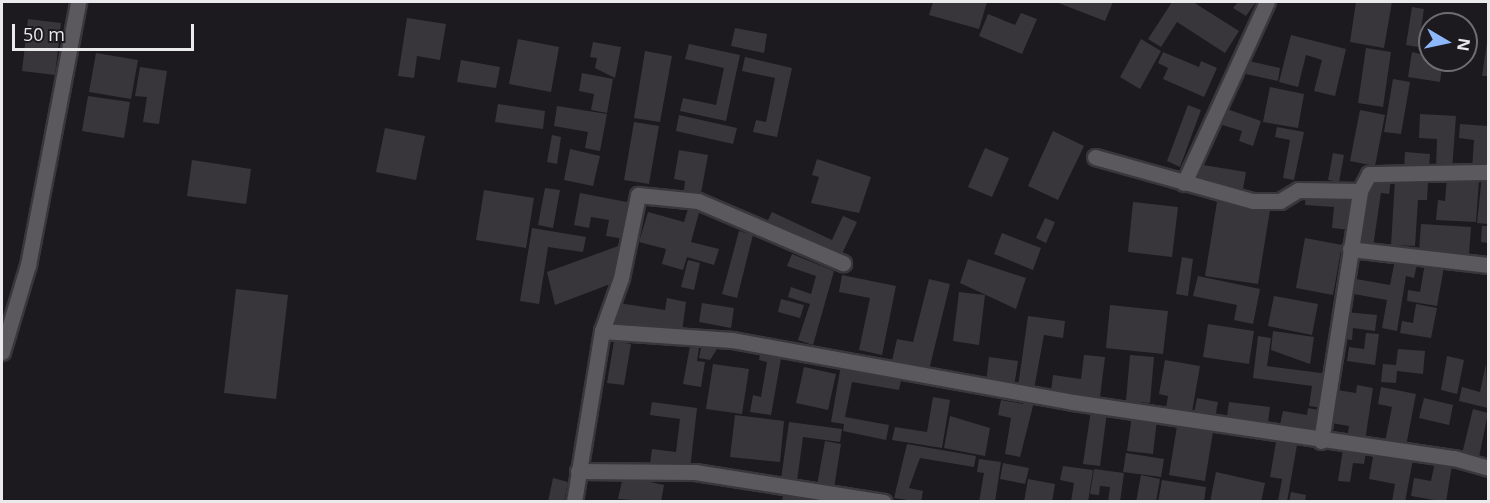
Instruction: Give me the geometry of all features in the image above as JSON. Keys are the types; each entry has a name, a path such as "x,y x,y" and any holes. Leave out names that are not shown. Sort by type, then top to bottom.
{"street":[{"path":"2,352 28,265 78,2"},
{"path":"1184,183 1267,2"},
{"path":"1095,157 1253,201 1280,201 1298,190 1360,191"},
{"path":"1321,441 1360,191 1369,174 1383,171 1488,172"},
{"path":"574,501 602,331 621,278 638,195 698,201 843,263"},
{"path":"1350,249 1488,265"},
{"path":"602,331 732,340 1321,441 1454,458 1488,468"},
{"path":"578,471 695,472 884,501"}],"building":[{"path":"933,2 987,2 979,29 929,15"},
{"path":"1056,2 1113,2 1105,21"},
{"path":"1172,2 1193,2 1239,31 1225,53 1177,22 1161,47 1148,39"},
{"path":"1238,2 1256,2 1246,16 1233,8"},
{"path":"1356,2 1392,2 1384,48 1350,42"},
{"path":"1412,7 1424,9 1424,12 1418,12 1418,47 1406,45"},
{"path":"1021,13 1037,19 1022,54 979,36 988,14 1015,25"},
{"path":"407,18 446,24 440,60 417,56 414,78 398,76"},
{"path":"28,19 61,23 55,75 22,71"},
{"path":"735,28 767,34 764,53 731,46"},
{"path":"1291,35 1346,49 1335,96 1314,91 1322,60 1306,55 1298,87 1279,82"},
{"path":"1488,36 1488,76 1482,76"},
{"path":"518,39 559,47 551,92 509,84"},
{"path":"1141,39 1161,51 1140,89 1120,77"},
{"path":"593,42 621,47 615,78 595,68 597,58 590,57"},
{"path":"689,44 740,55 726,121 680,111 683,98 716,105 724,68 685,59"},
{"path":"1366,48 1391,52 1383,107 1358,103"},
{"path":"645,51 672,56 660,122 634,118"},
{"path":"1163,52 1199,67 1201,61 1217,68 1204,97 1163,79 1168,68 1158,63"},
{"path":"1412,52 1418,54 1418,72 1441,72 1440,82 1408,77"},
{"path":"96,53 138,60 131,99 89,92"},
{"path":"745,57 792,68 777,137 753,132 756,120 766,122 775,78 742,71"},
{"path":"461,60 500,67 496,88 457,82"},
{"path":"1249,61 1280,68 1278,81 1246,74"},
{"path":"140,67 167,71 159,124 143,122 147,97 135,96"},
{"path":"582,73 613,79 607,113 591,110 594,94 579,91"},
{"path":"1393,79 1410,82 1401,134 1384,132"},
{"path":"1270,87 1304,94 1298,128 1263,122"},
{"path":"88,96 130,102 124,138 82,131"},
{"path":"498,104 545,111 543,129 495,122"},
{"path":"1188,105 1201,110 1180,167 1167,161"},
{"path":"557,106 607,114 600,151 585,148 588,132 554,126"},
{"path":"1224,108 1261,121 1253,146 1239,141 1242,131 1219,124"},
{"path":"1360,110 1385,115 1375,166 1350,161"},
{"path":"1420,114 1456,116 1452,170 1436,169 1437,139 1419,138"},
{"path":"679,115 737,128 733,144 676,131"},
{"path":"634,122 659,126 649,184 624,180"},
{"path":"1460,124 1488,126 1488,170 1472,169 1474,140 1459,138"},
{"path":"1277,127 1304,132 1294,180 1283,178 1290,140 1275,137"},
{"path":"385,128 425,136 416,180 376,172"},
{"path":"1053,131 1084,146 1058,200 1028,186"},
{"path":"552,135 561,137 557,164 547,162"},
{"path":"985,148 1009,158 992,197 968,187"},
{"path":"570,149 600,156 593,186 564,180"},
{"path":"679,150 708,155 701,193 684,190 685,181 674,179"},
{"path":"1405,152 1430,154 1429,171 1404,169"},
{"path":"1333,153 1344,155 1339,182 1328,180"},
{"path":"817,159 871,177 859,213 811,203 819,177 812,175"},
{"path":"192,160 251,169 246,204 187,196"},
{"path":"1197,164 1246,172 1243,189 1195,182"},
{"path":"1482,176 1488,176 1488,224 1477,223"},
{"path":"1369,177 1391,180 1389,194 1381,193 1373,247 1360,245"},
{"path":"1447,178 1479,180 1476,222 1436,220 1438,200 1445,201"},
{"path":"1395,180 1428,182 1427,200 1418,200 1415,246 1391,245"},
{"path":"545,188 560,190 553,228 538,225"},
{"path":"484,190 534,198 526,248 476,240"},
{"path":"1306,192 1354,196 1351,230 1332,228 1334,207 1305,205"},
{"path":"580,193 632,203 625,239 606,236 609,220 591,217 589,228 574,225"},
{"path":"1133,202 1178,207 1172,257 1128,252"},
{"path":"1217,202 1270,210 1258,284 1205,276"},
{"path":"689,206 700,209 691,242 719,249 714,265 687,257 683,270 662,264 666,249 639,242 648,212 684,222"},
{"path":"772,212 832,240 843,216 857,222 840,258 766,224"},
{"path":"1045,218 1055,222 1046,243 1036,238"},
{"path":"1421,224 1471,227 1469,254 1419,251"},
{"path":"1482,226 1488,226 1488,243 1481,242"},
{"path":"532,228 586,237 583,252 548,247 539,304 520,301"},
{"path":"739,231 753,235 737,298 722,294"},
{"path":"1002,233 1041,248 1033,270 994,254"},
{"path":"1305,238 1342,245 1333,295 1296,288"},
{"path":"621,245 613,283 555,305 547,272"},
{"path":"792,254 834,271 813,345 798,340 810,304 788,297 791,287 811,294 816,276 787,266"},
{"path":"1182,257 1193,259 1188,296 1176,294"},
{"path":"968,259 1026,278 1016,309 960,283"},
{"path":"688,260 700,263 694,290 681,287"},
{"path":"1395,260 1417,264 1414,278 1406,276 1397,331 1382,328 1387,300 1354,294 1356,279 1390,285"},
{"path":"1425,263 1444,267 1437,306 1407,301 1408,290 1420,292"},
{"path":"842,275 896,286 882,355 859,350 870,298 839,292"},
{"path":"1198,276 1260,289 1253,324 1234,320 1237,305 1193,296"},
{"path":"929,279 950,284 929,370 892,361 897,339 913,342"},
{"path":"236,289 288,295 276,399 224,393"},
{"path":"959,292 985,295 979,345 953,341"},
{"path":"1274,296 1318,304 1312,335 1268,326"},
{"path":"667,298 686,302 682,332 615,323 618,303 665,310"},
{"path":"781,299 804,305 800,318 778,312"},
{"path":"702,303 734,308 731,328 699,322"},
{"path":"1416,304 1437,308 1431,338 1400,333 1402,321 1413,323"},
{"path":"1110,305 1168,311 1163,354 1106,348"},
{"path":"1345,312 1377,315 1375,331 1353,328 1352,340 1342,339"},
{"path":"1028,316 1065,321 1063,338 1044,335 1034,389 1018,387"},
{"path":"1208,324 1254,331 1249,364 1203,357"},
{"path":"1273,331 1314,337 1310,364 1271,350"},
{"path":"1366,333 1379,334 1375,365 1347,361 1349,347 1364,349"},
{"path":"1258,336 1271,338 1267,366 1329,374 1324,408 1309,406 1312,386 1253,378"},
{"path":"614,341 631,344 624,385 607,383"},
{"path":"702,343 719,346 710,360 699,358"},
{"path":"690,346 699,348 697,361 705,362 701,387 683,384"},
{"path":"761,349 782,353 771,415 750,412 753,395 761,397 767,362 759,360"},
{"path":"1398,349 1425,351 1423,374 1397,371 1396,383 1381,382 1383,364 1396,365"},
{"path":"1084,355 1105,357 1100,397 1051,391 1053,375 1081,379"},
{"path":"1130,355 1154,357 1150,403 1126,401"},
{"path":"1447,356 1464,360 1457,394 1441,390"},
{"path":"989,357 1018,361 1014,387 986,383"},
{"path":"1165,360 1200,366 1192,412 1166,408 1168,396 1159,394"},
{"path":"713,364 749,369 742,414 706,409"},
{"path":"1486,364 1488,408 1459,401 1462,387 1480,392"},
{"path":"841,365 902,376 899,390 852,382 845,417 889,425 886,440 843,431 844,424 831,422"},
{"path":"804,367 836,374 828,410 796,403"},
{"path":"1357,385 1373,388 1365,441 1347,438 1349,426 1331,423 1337,390 1356,393"},
{"path":"1381,387 1416,394 1406,446 1385,442 1392,407 1378,404"},
{"path":"933,397 950,400 942,448 892,440 895,427 927,432"},
{"path":"1025,397 1035,398 1020,457 1005,454 1011,418 998,415 1001,400 1023,404"},
{"path":"1197,398 1218,402 1215,418 1194,413"},
{"path":"1424,398 1453,405 1449,425 1419,418"},
{"path":"652,402 697,408 690,469 650,464 652,449 676,452 680,419 650,415"},
{"path":"1229,402 1270,407 1268,422 1227,417"},
{"path":"1308,408 1324,411 1319,432 1280,425 1283,411 1307,415"},
{"path":"1473,409 1488,413 1478,462 1461,458"},
{"path":"1091,410 1107,412 1100,466 1083,464"},
{"path":"735,415 784,421 780,462 730,457"},
{"path":"1132,415 1157,419 1153,454 1127,451"},
{"path":"950,416 990,428 985,456 944,448"},
{"path":"789,422 842,429 840,442 803,437 797,481 781,479"},
{"path":"1177,426 1213,432 1205,481 1169,475"},
{"path":"1277,436 1298,439 1287,502 1278,501 1282,479 1270,477"},
{"path":"825,441 841,444 834,488 817,485"},
{"path":"907,444 976,456 974,467 920,458 909,488 923,491 921,502 894,498"},
{"path":"1343,449 1366,452 1364,464 1353,463 1350,482 1338,481"},
{"path":"1374,452 1413,459 1405,502 1392,502 1395,484 1369,479"},
{"path":"1126,453 1164,459 1161,477 1123,472"},
{"path":"979,459 1001,462 995,502 979,502 984,473 977,472"},
{"path":"1435,462 1452,465 1446,502 1411,496 1414,478 1431,481"},
{"path":"1003,463 1029,468 1025,484 1000,479"},
{"path":"1063,466 1093,470 1088,502 1071,502 1074,483 1060,480"},
{"path":"1094,469 1124,473 1120,502 1108,502 1110,487 1100,486 1099,495 1090,494"},
{"path":"1216,472 1265,483 1261,502 1210,502"},
{"path":"1141,475 1160,479 1156,502 1136,502"},
{"path":"623,476 664,485 661,502 618,499"},
{"path":"553,478 568,482 564,502 548,502"},
{"path":"1028,479 1055,484 1052,502 1024,502"},
{"path":"1162,480 1206,487 1204,502 1158,502"},
{"path":"784,489 824,496 823,502 782,502"},
{"path":"1291,492 1306,495 1305,502 1289,502"}]}
